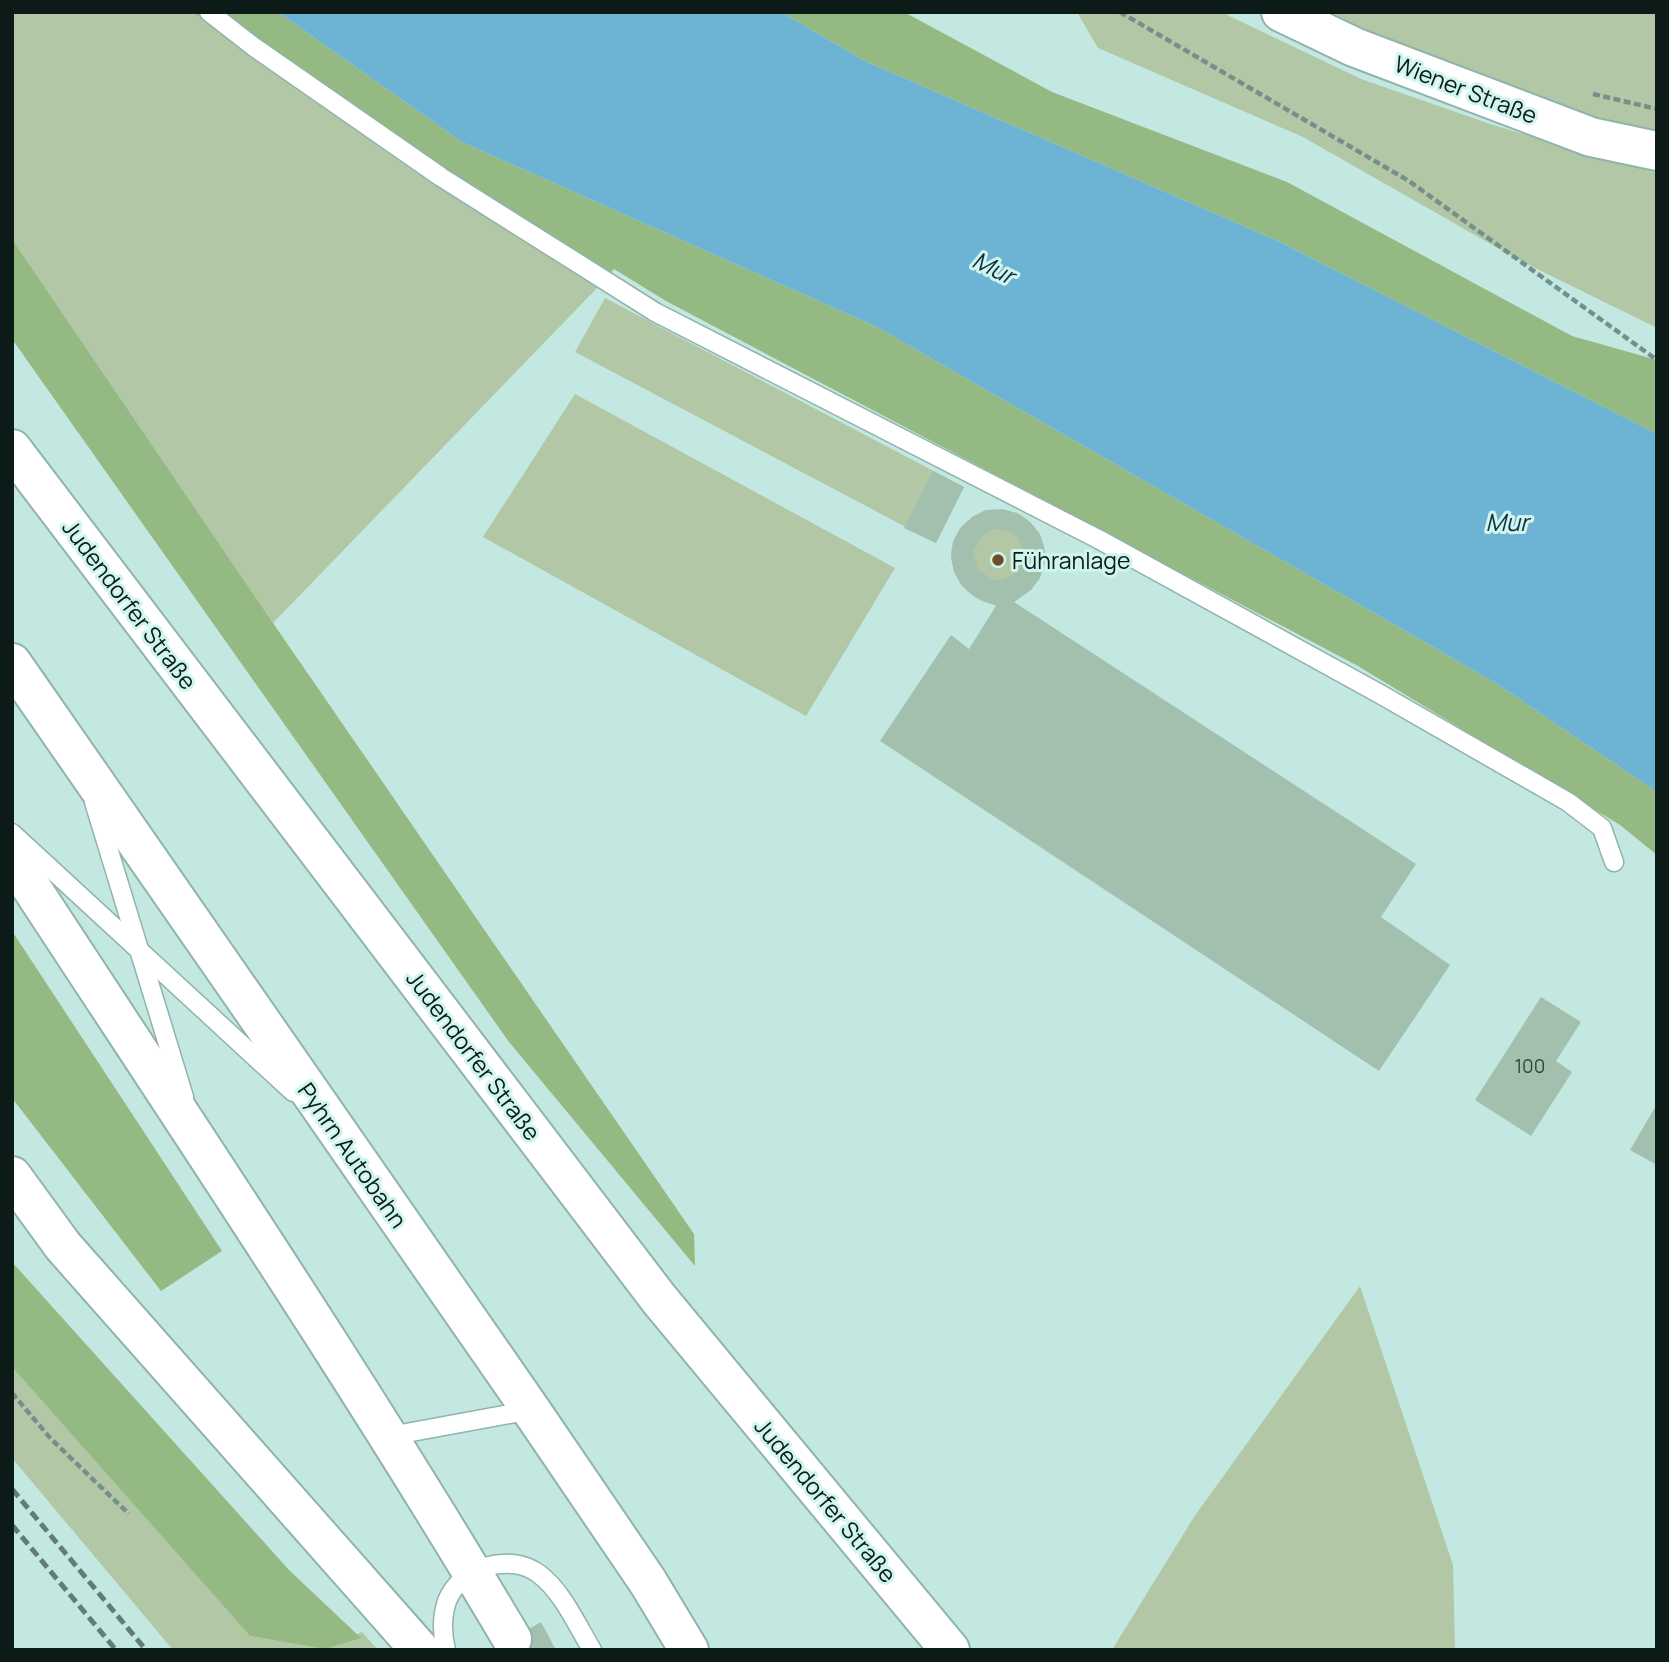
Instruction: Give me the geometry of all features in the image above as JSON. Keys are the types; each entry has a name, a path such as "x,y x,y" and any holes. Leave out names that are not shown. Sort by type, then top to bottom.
{"main road":[{"name":"Wiener Straße","path":"1281,12 1354,47 1591,136 1657,151"},
{"name":"Judendorfer Straße","path":"12,449 659,1298 950,1650"},
{"name":"Pyhrn Autobahn","path":"12,663 531,1410 648,1582 689,1650"},
{"path":"12,858 390,1436 512,1639"},
{"path":"12,1176 63,1246 420,1650"}],"lane":[{"path":"209,12 254,47 441,177 655,312 1100,540 1380,694 1568,802 1602,828 1614,862"},
{"path":"81,762 197,1138"},
{"path":"12,833 338,1133"},
{"path":"390,1436 531,1410"},
{"path":"446,1650 443,1618 447,1600 455,1587 472,1572 496,1563 518,1564 538,1573 556,1592 592,1650"}],"path":[{"path":"1120,12 1409,181 1657,360"},
{"path":"12,1393 51,1439 129,1514"}],"green space":[{"path":"12,12 192,12 598,287 273,623 12,239"},
{"path":"192,12 278,12 462,142 877,327 1494,682 1657,792 1657,855 1620,825 1358,666 666,301 614,269 598,287"},
{"path":"781,12 904,12 1052,92 1287,182 1572,336 1657,360 1657,434 1278,241 865,61"},
{"path":"1077,12 1221,12 1361,79 1493,125 1657,173 1657,328 1517,259 1303,137 1098,48"},
{"path":"1281,12 1657,12 1657,151"},
{"path":"12,239 694,1234 695,1266 509,1042 12,339"},
{"path":"605,298 964,487 936,543 575,352"},
{"path":"575,394 895,568 806,716 483,537"},
{"name":"Führanlage","path":"986,510 1011,512 1024,517 1039,534 1044,548 1045,562 1038,577 1020,598 1000,605 980,600 964,587 954,569 952,548 962,528"},
{"path":"12,931 222,1251 161,1291 12,1098"},
{"path":"12,1262 289,1570 361,1638 325,1649 250,1636 12,1367"},
{"path":"1360,1286 1453,1565 1455,1650 1112,1650 1194,1517"},
{"path":"12,1367 250,1636 325,1649 362,1632 378,1650 173,1650 12,1458"}],"water":[{"name":"Mur","path":"278,12 781,12 865,61 1278,241 1657,434 1657,792 1494,682 877,327 462,142"}],"building":[{"path":"933,471 964,487 936,543 904,528"},
{"path":"1002,509 1017,513 1030,522 1040,534 1045,563 1040,578 1031,590 1014,602 1416,864 1381,917 1450,965 1379,1071 880,741 951,635 969,649 996,606 974,596 962,586 954,572 951,557 953,542 960,528 972,517 986,510","holes":["994,529 1011,532 1018,537 1024,553 1020,568 1015,575 999,580 991,579 978,569 973,553 980,538"]},
{"path":"1541,997 1581,1022 1556,1061 1572,1072 1531,1136 1475,1100"},
{"path":"1657,1104 1657,1165 1630,1150"},
{"path":"541,1622 556,1650 493,1650"}],"railway":[{"path":"12,1489 146,1650"},
{"path":"12,1525 116,1650"}],"place":[{"name":"Führanlage","path":"998,560"}]}
